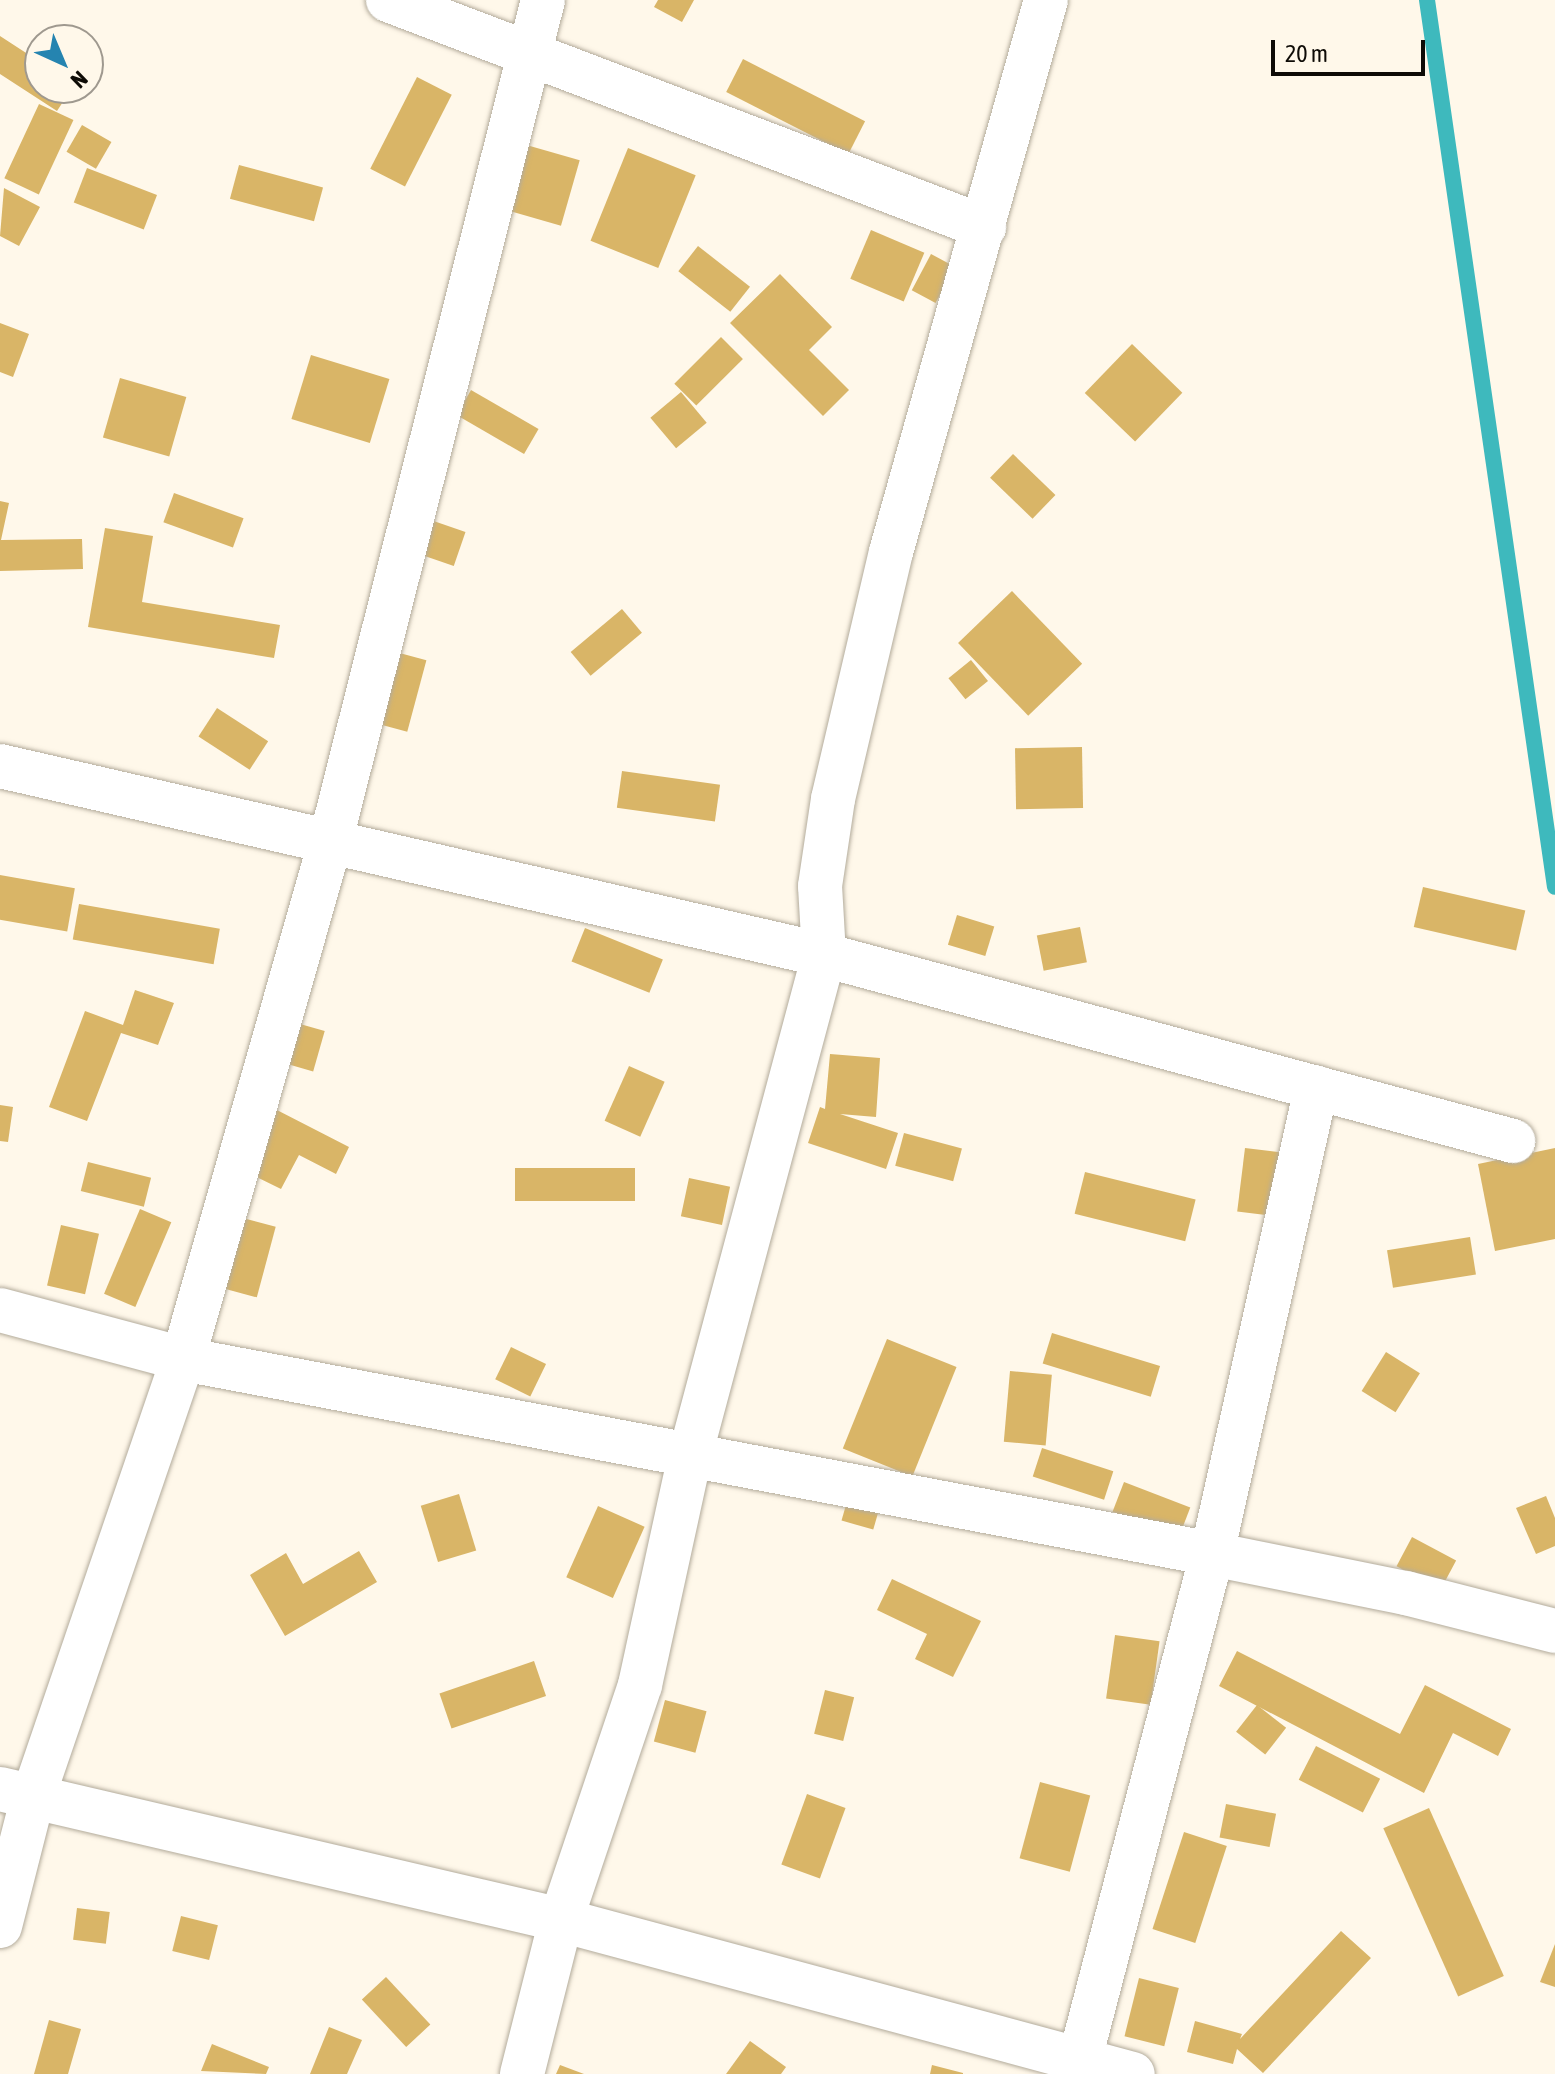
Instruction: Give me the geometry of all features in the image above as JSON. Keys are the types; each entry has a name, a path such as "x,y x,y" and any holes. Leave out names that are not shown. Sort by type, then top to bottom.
{"street":[{"path":"388,0 984,227"},
{"path":"0,1926 16,1793 183,1359 330,843 543,0"},
{"path":"522,2074 561,1920 640,1685 691,1452 824,955 820,886 833,799 891,552 1046,0"},
{"path":"0,766 824,955 1513,1141"},
{"path":"1077,2068 1212,1554 1316,1087"},
{"path":"0,1310 183,1359 691,1452 1212,1554 1406,1593 1555,1631"},
{"path":"16,1793 561,1920 1077,2068 1133,2074"}],"building":[{"path":"658,0 694,0 682,22 654,7"},
{"path":"0,36 24,52 24,90 0,74"},
{"path":"743,59 865,121 848,154 726,92"},
{"path":"417,77 452,95 405,186 370,169"},
{"path":"39,104 73,120 39,194 4,178"},
{"path":"46,104 62,104 57,111"},
{"path":"82,125 111,142 96,169 67,152"},
{"path":"523,144 580,160 561,226 504,209"},
{"path":"628,148 696,175 658,268 591,241"},
{"path":"239,165 323,188 314,221 230,199"},
{"path":"87,168 157,195 144,229 74,203"},
{"path":"4,188 40,207 19,246 0,236"},
{"path":"871,230 924,253 904,301 850,279"},
{"path":"698,246 750,287 730,312 678,271"},
{"path":"931,254 955,267 936,303 912,290"},
{"path":"780,274 832,327 809,350 849,390 823,416 730,323"},
{"path":"0,323 29,334 13,377 0,372"},
{"path":"721,337 743,359 696,406 674,384"},
{"path":"1132,344 1182,393 1135,442 1085,393"},
{"path":"311,355 389,379 370,443 291,419"},
{"path":"120,378 186,397 169,457 103,438"},
{"path":"471,390 539,429 524,454 456,415"},
{"path":"681,392 707,423 676,448 650,418"},
{"path":"1013,454 1055,495 1033,519 990,478"},
{"path":"174,493 244,518 233,547 163,522"},
{"path":"0,501 9,503 1,540 82,539 83,569 0,571"},
{"path":"422,517 465,532 454,566 410,551"},
{"path":"105,528 153,536 142,602 280,625 274,658 88,627"},
{"path":"1012,591 1082,664 1028,716 958,643"},
{"path":"622,609 642,633 591,676 571,652"},
{"path":"381,648 426,660 407,732 362,719"},
{"path":"971,660 988,681 965,699 948,678"},
{"path":"217,708 268,741 250,770 198,737"},
{"path":"1082,747 1083,808 1016,809 1015,748"},
{"path":"622,771 720,785 715,821 617,808"},
{"path":"0,875 75,888 67,932 0,920"},
{"path":"1423,887 1525,911 1516,951 1414,927"},
{"path":"79,904 220,929 214,964 73,939"},
{"path":"957,915 994,926 985,956 948,945"},
{"path":"1080,927 1087,962 1044,971 1037,935"},
{"path":"585,928 663,959 649,993 572,961"},
{"path":"135,990 174,1003 158,1045 121,1033 87,1121 49,1107 85,1011 123,1025"},
{"path":"293,1022 325,1031 313,1071 281,1062"},
{"path":"830,1054 880,1058 876,1117 840,1114 898,1133 886,1169 808,1143 820,1107 825,1109"},
{"path":"629,1066 665,1082 640,1137 605,1121"},
{"path":"0,1105 13,1107 8,1142 0,1141"},
{"path":"273,1108 349,1147 336,1174 299,1155 281,1189 242,1170"},
{"path":"904,1133 962,1149 953,1181 895,1166"},
{"path":"1245,1148 1280,1152 1272,1216 1237,1212"},
{"path":"1555,1148 1555,1239 1495,1251 1478,1164"},
{"path":"88,1162 151,1178 144,1207 81,1191"},
{"path":"515,1168 635,1168 635,1201 515,1201"},
{"path":"1085,1172 1196,1200 1185,1241 1075,1214"},
{"path":"689,1178 730,1187 722,1225 681,1216"},
{"path":"140,1209 171,1222 135,1307 104,1294"},
{"path":"239,1217 276,1227 257,1297 220,1288"},
{"path":"61,1225 99,1234 85,1294 47,1285"},
{"path":"1470,1237 1476,1275 1393,1288 1387,1250"},
{"path":"1052,1333 1160,1366 1151,1397 1043,1364"},
{"path":"887,1339 957,1367 912,1477 843,1448"},
{"path":"511,1347 546,1364 530,1396 495,1379"},
{"path":"1386,1352 1420,1373 1396,1412 1362,1391"},
{"path":"1010,1371 1052,1375 1046,1445 1004,1442"},
{"path":"1042,1448 1113,1471 1104,1500 1033,1477"},
{"path":"1124,1482 1190,1507 1179,1537 1113,1512"},
{"path":"852,1484 884,1493 873,1530 842,1521"},
{"path":"459,1494 476,1550 438,1562 421,1506"},
{"path":"1546,1496 1555,1518 1555,1546 1536,1554 1516,1508"},
{"path":"598,1506 645,1527 613,1598 566,1577"},
{"path":"1412,1537 1456,1560 1441,1590 1397,1566"},
{"path":"359,1551 377,1582 285,1636 250,1575 286,1553 303,1584"},
{"path":"892,1579 981,1621 953,1677 915,1659 927,1634 877,1610"},
{"path":"1115,1635 1160,1641 1151,1705 1106,1698"},
{"path":"1237,1651 1400,1734 1425,1685 1511,1729 1498,1756 1453,1733 1424,1793 1219,1686"},
{"path":"534,1661 546,1696 451,1729 439,1694"},
{"path":"825,1690 854,1697 843,1741 814,1734"},
{"path":"665,1700 707,1711 695,1753 654,1742"},
{"path":"1257,1705 1286,1728 1265,1755 1236,1732"},
{"path":"1316,1746 1380,1779 1363,1813 1299,1780"},
{"path":"1040,1782 1090,1795 1070,1872 1020,1858"},
{"path":"807,1794 846,1808 820,1878 781,1864"},
{"path":"1226,1804 1276,1814 1270,1847 1220,1837"},
{"path":"1429,1808 1504,1976 1458,1996 1383,1828"},
{"path":"1184,1832 1227,1846 1195,1943 1152,1929"},
{"path":"77,1908 110,1912 106,1944 73,1940"},
{"path":"181,1916 218,1925 209,1960 172,1951"},
{"path":"1341,1931 1371,1958 1263,2073 1237,2049 1233,2064 1187,2052 1195,2021 1242,2034 1240,2039"},
{"path":"1555,1944 1555,1987 1540,1982"},
{"path":"386,1977 430,2025 406,2047 362,2000"},
{"path":"1139,1978 1179,1988 1164,2046 1124,2036"},
{"path":"49,2020 81,2029 68,2074 34,2074"},
{"path":"329,2027 362,2040 347,2074 310,2074"},
{"path":"750,2041 786,2067 781,2074 726,2074"},
{"path":"212,2044 269,2067 266,2074 201,2071"},
{"path":"560,2065 584,2074 556,2074"},
{"path":"932,2065 963,2073 963,2074 930,2074"}],"waterway":[{"path":"1427,0 1555,887"}]}
